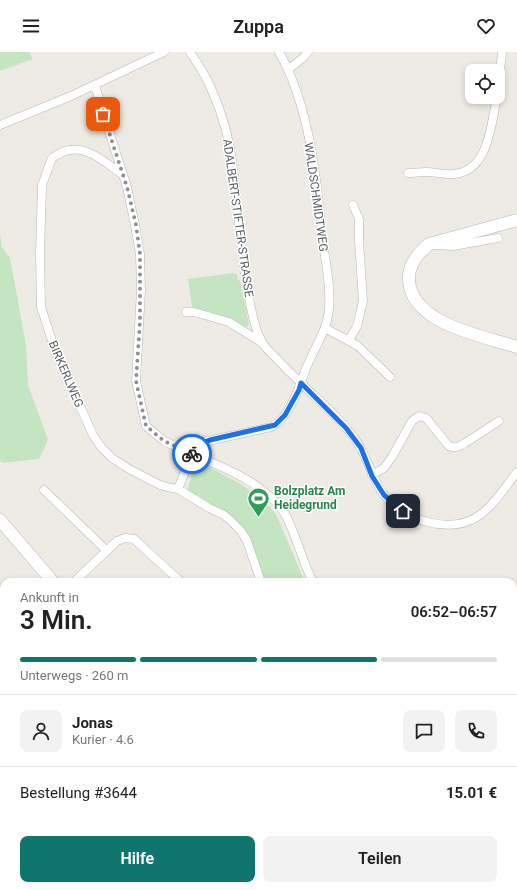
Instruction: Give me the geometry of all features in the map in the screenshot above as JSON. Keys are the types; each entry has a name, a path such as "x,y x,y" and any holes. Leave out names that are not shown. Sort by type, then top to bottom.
{"street":[{"path":"0,125 95,85 164,52"},
{"name":"ADALBERT-STIFTER-STRASSE","path":"190,52 210,85 224,124 233,167 244,270 255,326 261,342"},
{"name":"WALDSCHMIDTWEG","path":"192,454 200,444 210,440 275,425 285,415 299,390 305,371 325,328 329,310 328,287 316,176 301,106 289,69 279,52"},
{"path":"289,69 308,52"},
{"path":"501,64 502,52"},
{"path":"95,85 127,187 136,225 140,254 140,321 136,381 146,426 164,441 212,462 260,488 285,516 311,578"},
{"path":"408,173 426,172 449,174 469,170 480,159 485,150 495,104"},
{"name":"BIRKERLWEG","path":"122,174 102,160 82,149 69,150 52,158 42,185 40,253 41,307 56,353 86,421 101,447 112,458 129,469 160,485 178,489 224,515 241,531 247,541 260,578"},
{"path":"349,340 357,326 363,301 359,219 353,204"},
{"path":"517,220 428,245 421,251 412,263 409,278 409,286 412,294 422,308 437,319 455,327 517,346"},
{"path":"428,245 453,246 498,238"},
{"name":"ADALBERT-STIFTER-STRASSE","path":"186,312 194,312 229,322 261,342 346,428 361,448 372,476 384,495 408,514 429,522 456,524 471,520 486,510 499,496 517,472"},
{"path":"325,328 349,340 369,355 390,376"},
{"path":"372,476 384,468 392,457 412,421 419,416 426,418 449,446 452,447 465,443 499,421"},
{"path":"178,489 192,454"},
{"path":"44,490 107,551"},
{"path":"0,520 50,578"},
{"path":"78,578 117,541 125,538 134,539 177,578"}],"green space":[{"path":"0,52 29,52 33,59 0,71"},
{"path":"0,235 2,247 10,258 26,345 28,385 48,440 39,459 2,463 0,460"},
{"path":"233,273 237,274 238,281 240,280 249,325 247,327 216,314 192,307 188,279"},
{"path":"196,460 253,492 276,514 303,578 263,578 257,562 232,525 187,491"}],"way so far":[{"path":"103,114 127,187 136,225 140,254 141,290 136,381 146,426 164,441 192,454"}],"place":[{"name":"Bolzplatz Am Heidegrund","path":"259,518"}],"route":[{"path":"192,454 196,447 210,440 275,425 285,415 299,390 301,383 346,428 361,448 375,482 384,495 403,511"}]}
